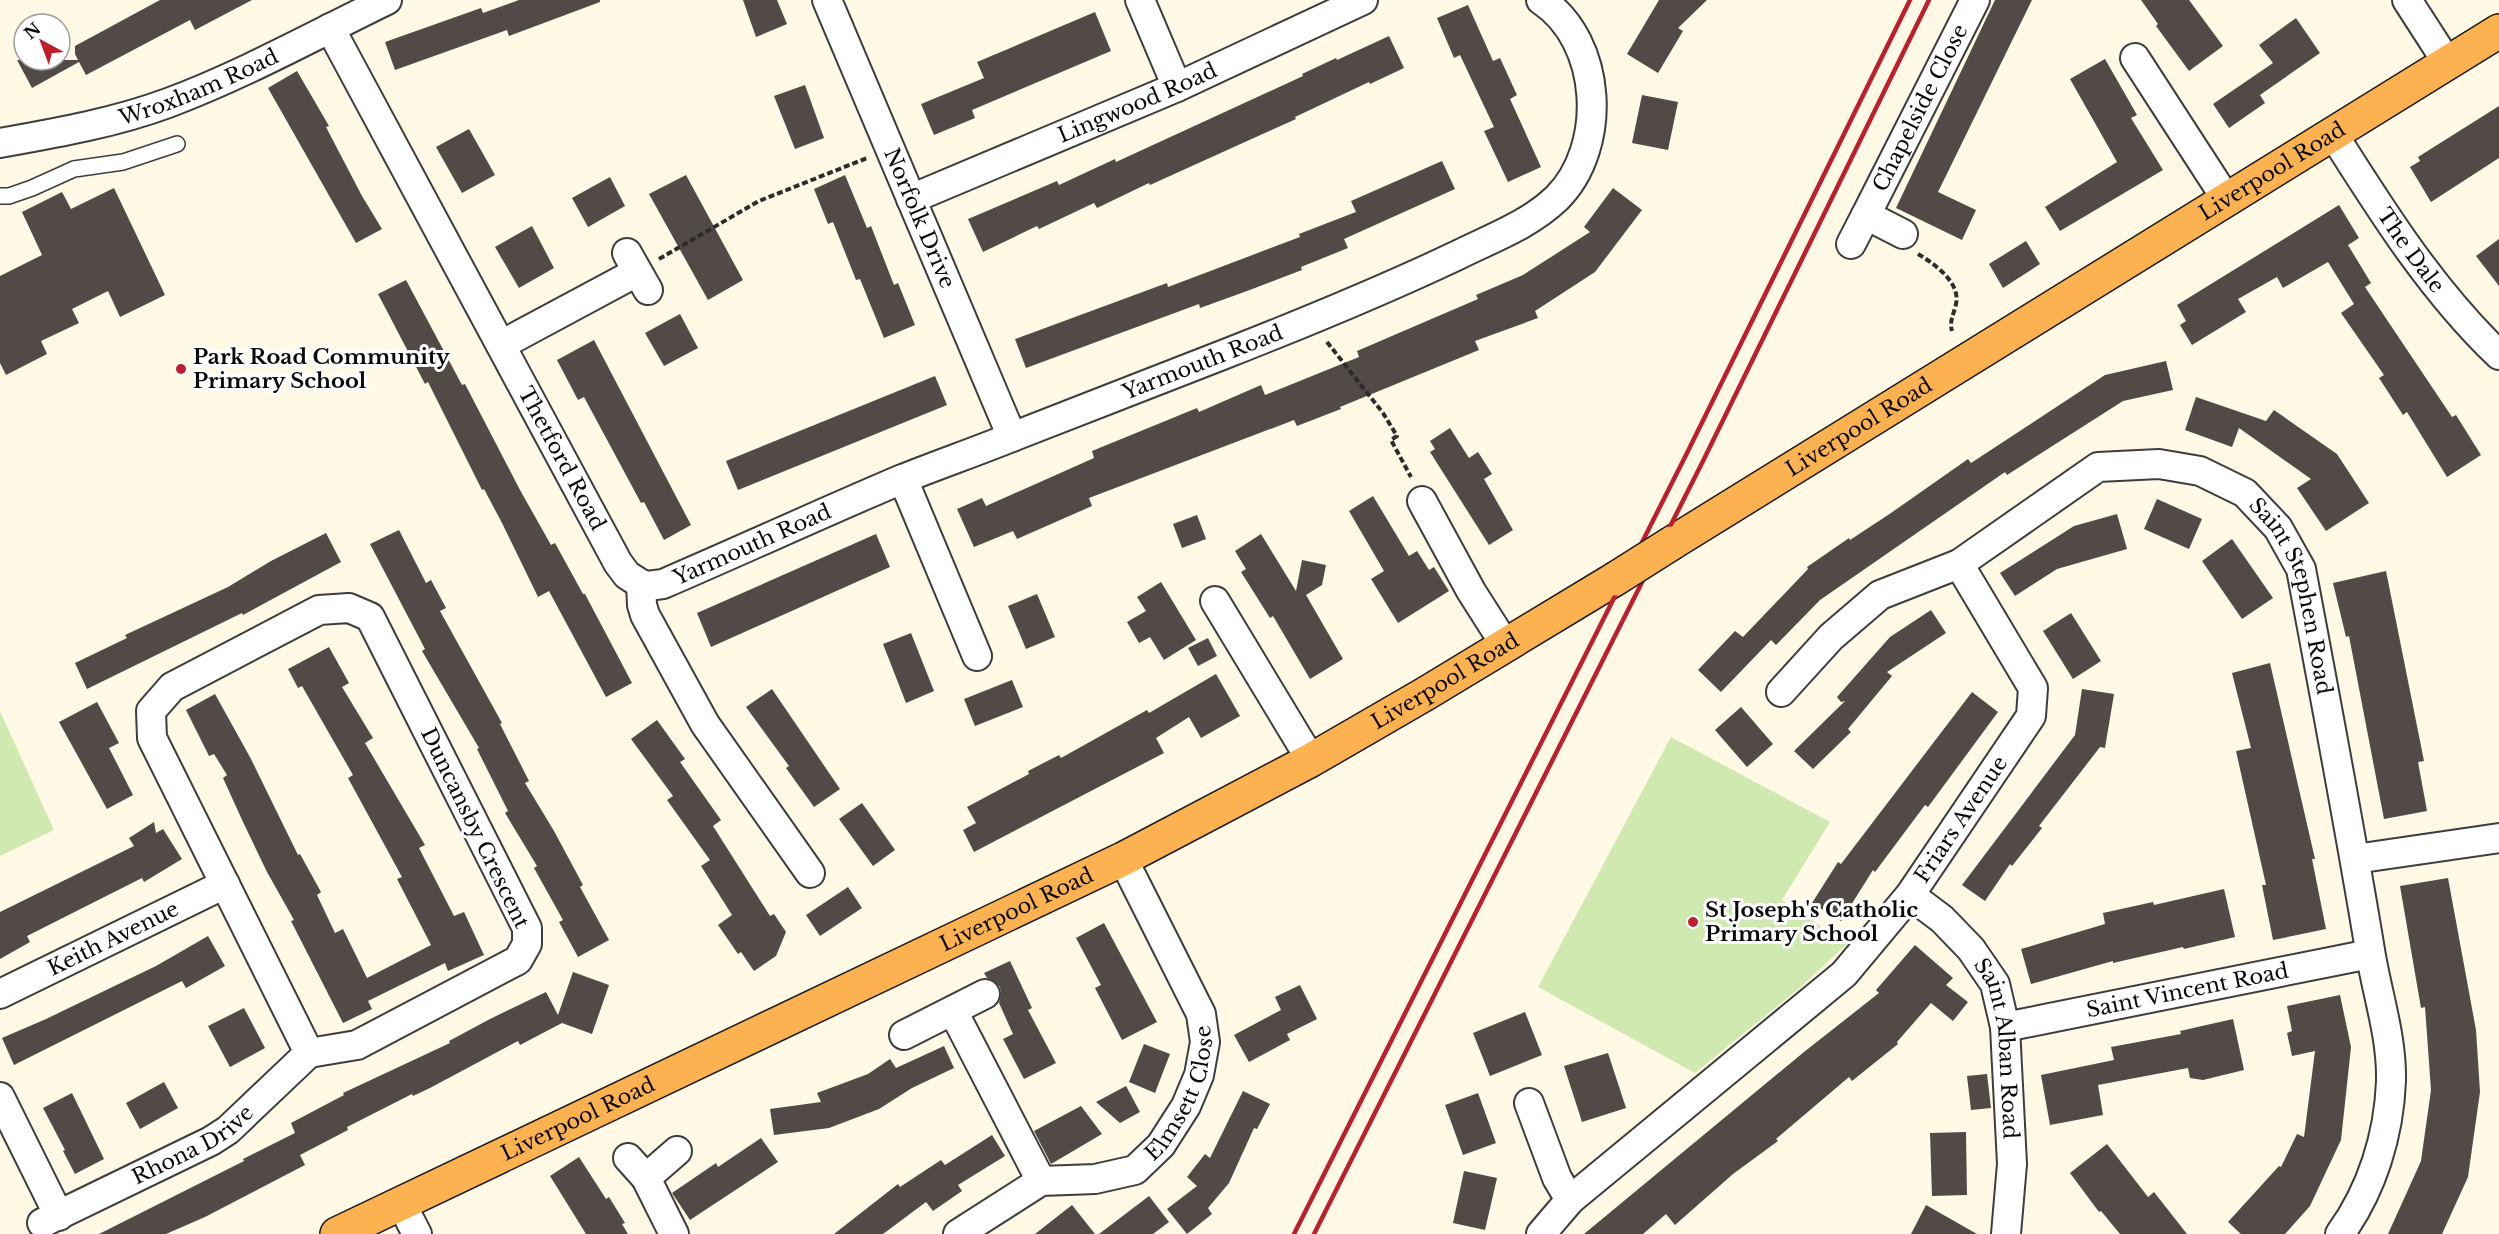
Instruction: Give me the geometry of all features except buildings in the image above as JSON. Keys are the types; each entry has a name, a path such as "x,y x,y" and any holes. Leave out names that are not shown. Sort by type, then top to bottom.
{"highway":[{"name":"Liverpool Road","path":"337,1234 1123,859 1311,760 1506,646 2499,31"}],"street":[{"name":"Wroxham Road","path":"0,143 75,129 168,103 387,0"},
{"name":"Norfolk Drive","path":"827,0 1012,437"},
{"path":"1140,0 1177,87"},
{"name":"Lingwood Road","path":"910,199 1177,87 1363,0"},
{"name":"Chapelside Close","path":"1851,244 1975,0"},
{"path":"2407,0 2447,62"},
{"name":"Yarmouth Road","path":"640,584 654,586 663,584 903,479 1309,321 1390,287 1526,222 1559,196 1572,179 1583,158 1592,115 1590,90 1578,44 1567,26 1546,1"},
{"name":"Thetford Road","path":"330,28 618,562 627,575 640,584"},
{"path":"2136,58 2227,200"},
{"name":"The Dale","path":"2333,134 2406,247 2467,325 2499,355"},
{"name":"Chapelside Close","path":"1866,215 1903,234"},
{"path":"501,345 637,272"},
{"name":"Saint Stephen Road","path":"1781,692 1831,637 1880,595 1959,564 2098,466 2159,464 2199,471 2245,493 2278,528 2301,569 2355,859 2370,954 2389,1041 2391,1080 2387,1119 2379,1153 2367,1186 2340,1234"},
{"path":"903,479 978,656"},
{"path":"1422,501 1471,591 1506,646"},
{"name":"Friars Avenue","path":"1541,1234 1569,1200 1844,974 1910,895 2031,716 2033,688 1959,564"},
{"path":"640,584 645,615 690,699 810,874"},
{"path":"1215,601 1311,760"},
{"name":"Duncansby Crescent","path":"349,608 370,617 527,928 527,944 518,960 357,1045 309,1053 152,738 151,711 172,687 319,610 349,608"},
{"path":"2355,859 2499,838"},
{"name":"Elmsett Close","path":"1041,1181 1095,1179 1135,1170 1161,1145 1186,1106 1199,1075 1205,1042 1201,1014 1123,859"},
{"name":"Keith Avenue","path":"0,994 225,884"},
{"name":"Saint Alban Road","path":"1910,895 1942,919 1971,949 1995,984 2005,1027 2012,1164 2006,1234"},
{"name":"Saint Vincent Road","path":"2005,1027 2370,954"},
{"path":"904,1035 985,994"},
{"path":"953,1011 1041,1181 958,1234"},
{"name":"Rhona Drive","path":"0,1097 51,1219 211,1142 228,1130 309,1053"},
{"path":"1530,1102 1557,1178 1569,1200"},
{"path":"674,1234 637,1168 677,1151"},
{"path":"401,1203 417,1234"}],"lane":[{"path":"0,196 9,196 32,188 74,169 123,162 177,144"}],"path":[{"path":"637,272 759,201 889,149"},
{"path":"1942,271 1957,297 1951,320 1952,331"},
{"path":"1309,321 1383,413 1397,436 1391,440 1420,492 1422,501"}],"green space":[{"path":"0,711 54,830 0,856"},
{"name":"St Joseph's Catholic Primary School","path":"1671,737 1830,822 1782,900 1847,944 1802,986 1695,1073 1538,987"}],"railway":[{"path":"1294,1234 1687,453 1910,0"},
{"path":"1314,1234 1703,461 1929,0"}],"place":[{"name":"Park Road Community Primary School","path":"181,369"},
{"name":"St Joseph's Catholic Primary School","path":"1693,922"}]}
